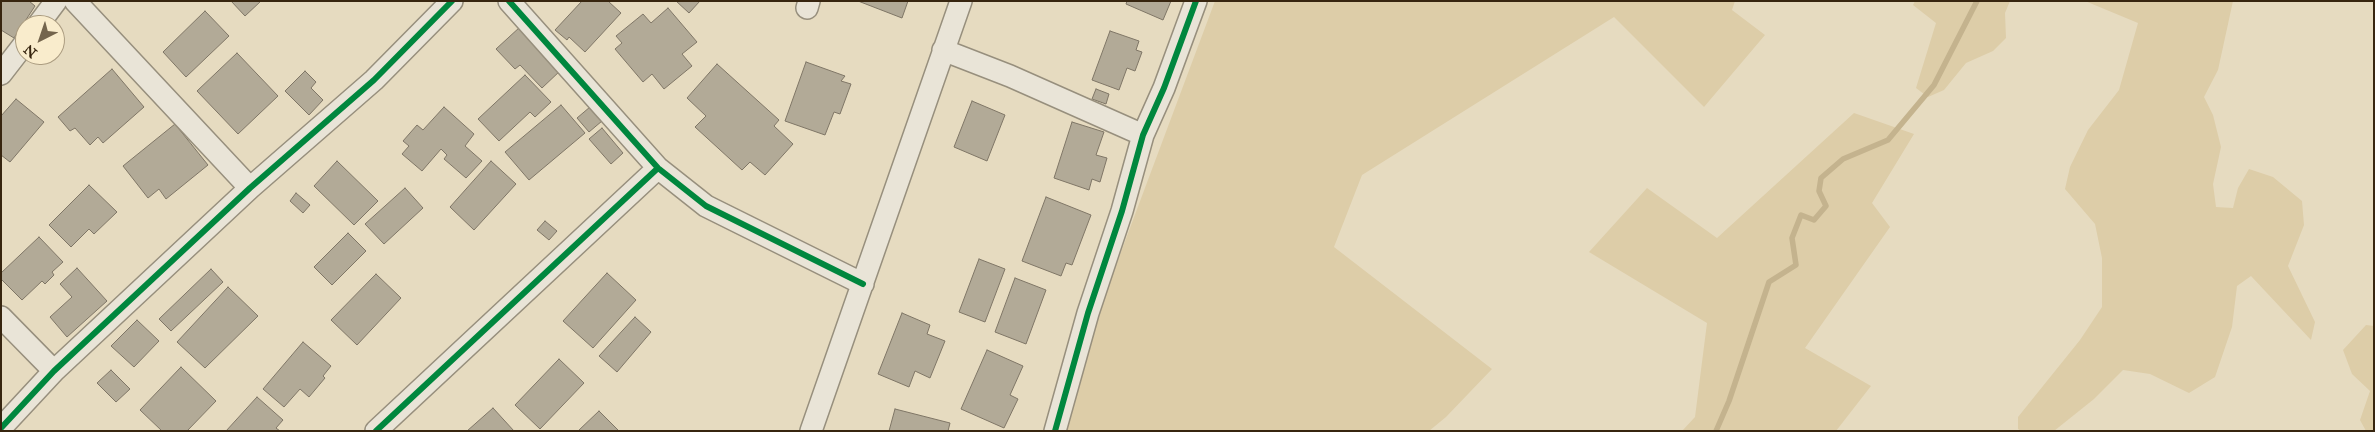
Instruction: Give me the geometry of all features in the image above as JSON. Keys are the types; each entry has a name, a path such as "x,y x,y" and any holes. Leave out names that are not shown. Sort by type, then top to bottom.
{"street":[{"path":"46,15 56,1"},
{"path":"1,428 54,371 250,188 374,80 431,25 452,1"},
{"path":"510,1 658,168 706,206 863,284"},
{"path":"811,431 961,1"},
{"path":"1055,431 1088,313 1122,211 1143,135 1164,88 1196,1"},
{"path":"86,5 250,188"},
{"path":"943,50 1010,76 1143,135"},
{"path":"1,74 15,56"},
{"path":"386,427 658,168"},
{"path":"1,317 54,371"}],"shaded area":[{"path":"1215,1 1735,1 1732,10 1765,35 1704,107 1614,17 1362,175 1334,247 1492,369 1446,417 1429,431 1060,431 1094,324"},
{"path":"1915,1 2010,1 2005,13 2006,38 1993,51 1966,63 1944,90 1928,97 1916,88 1936,23 1913,5"},
{"path":"2085,1 2233,1 2218,70 2204,97 2213,115 2221,147 2213,184 2216,207 2233,208 2238,188 2249,169 2273,177 2302,201 2304,225 2288,266 2315,322 2311,340 2251,276 2237,286 2232,327 2215,377 2189,393 2150,374 2123,370 2094,399 2054,431 2021,431 2018,429 2018,417 2080,340 2102,307 2102,258 2095,224 2065,189 2070,167 2088,130 2119,90 2138,23"},
{"path":"1854,113 1914,134 1872,203 1890,227 1805,348 1871,386 1836,431 1682,431 1695,417 1707,323 1589,252 1647,188 1717,238"},
{"path":"2366,325 2374,326 2374,431 2366,431 2360,420 2370,391 2352,374 2343,350"}],"building":[{"path":"1,1 29,1 35,6 29,15 15,15 14,38 1,30"},
{"path":"231,1 261,1 245,16"},
{"path":"582,1 608,1 621,13 585,52 569,37 567,40 555,30"},
{"path":"676,1 700,1 689,13"},
{"path":"858,1 908,1 902,18"},
{"path":"1127,1 1171,1 1163,20 1126,4"},
{"path":"668,8 697,42 682,54 692,66 664,89 652,74 643,82 615,49 622,43 616,36 643,14 651,23"},
{"path":"205,11 229,36 186,77 163,52"},
{"path":"520,27 561,70 542,88 520,65 515,69 496,49"},
{"path":"1110,31 1139,41 1136,50 1142,52 1135,71 1127,68 1119,90 1092,80"},
{"path":"237,53 278,96 238,134 197,91"},
{"path":"806,62 845,76 841,81 851,84 840,114 834,112 825,135 785,121"},
{"path":"717,64 779,120 774,126 793,144 765,175 750,162 742,170 695,127 706,116 687,98"},
{"path":"112,69 144,107 103,143 98,137 90,145 75,128 70,131 58,117"},
{"path":"305,71 316,82 311,88 323,100 309,115 285,91"},
{"path":"525,75 551,102 535,117 530,112 499,141 478,119"},
{"path":"1096,89 1109,94 1106,104 1092,99"},
{"path":"16,99 44,122 10,162 1,155 1,116"},
{"path":"972,101 1005,115 987,161 954,147"},
{"path":"561,105 585,133 529,180 505,152"},
{"path":"444,107 474,134 465,146 482,161 466,178 444,159 447,155 441,149 422,171 402,154 409,146 403,141 417,125 423,130"},
{"path":"590,107 602,121 589,132 577,118"},
{"path":"1072,122 1104,132 1096,155 1107,158 1100,182 1092,179 1089,190 1054,178"},
{"path":"175,124 208,165 166,199 159,189 148,198 123,166"},
{"path":"602,128 623,153 611,164 589,139"},
{"path":"337,161 378,201 354,225 314,186"},
{"path":"491,161 516,184 474,230 450,207"},
{"path":"89,185 117,212 94,234 89,229 71,247 49,225"},
{"path":"405,188 423,208 384,244 365,224"},
{"path":"296,193 310,205 303,213 290,201"},
{"path":"1046,197 1091,215 1072,265 1066,263 1061,276 1022,261"},
{"path":"545,221 557,231 549,240 537,230"},
{"path":"348,233 366,251 332,285 314,267"},
{"path":"39,237 63,262 52,272 54,275 45,284 42,281 22,300 1,279 1,273"},
{"path":"979,259 1005,269 985,322 959,312"},
{"path":"77,268 107,301 67,337 50,317 72,297 60,284"},
{"path":"211,269 223,282 171,331 159,319"},
{"path":"607,273 636,300 593,348 563,321"},
{"path":"376,274 401,298 357,345 331,320"},
{"path":"1015,278 1046,290 1026,344 995,332"},
{"path":"228,287 258,316 205,368 177,342"},
{"path":"902,313 930,325 927,334 945,341 930,378 915,371 909,387 878,374"},
{"path":"635,317 651,332 617,372 599,356"},
{"path":"137,320 159,341 134,367 111,346"},
{"path":"303,342 331,366 323,376 325,378 309,397 300,389 284,407 263,389"},
{"path":"987,350 1023,366 1010,395 1018,399 1004,428 961,409"},
{"path":"559,359 584,383 540,429 515,405"},
{"path":"181,367 216,401 187,431 162,431 140,410"},
{"path":"111,370 130,389 116,402 97,383"},
{"path":"257,397 283,420 276,428 280,431 226,431"},
{"path":"493,408 514,431 467,431"},
{"path":"895,409 950,423 948,431 889,431"},
{"path":"599,411 619,431 578,431"}],"waterway":[{"path":"1716,431 1729,401 1769,282 1796,265 1792,238 1801,215 1814,220 1826,206 1819,191 1821,178 1843,159 1888,140 1934,85 1977,1"}],"cycle path":[{"path":"1,428 54,371 250,188 374,80 452,1"},
{"path":"509,1 658,168 706,206 863,284"},
{"path":"1055,431 1088,313 1122,211 1143,135 1164,88 1196,1"},
{"path":"376,431 658,168"}]}
